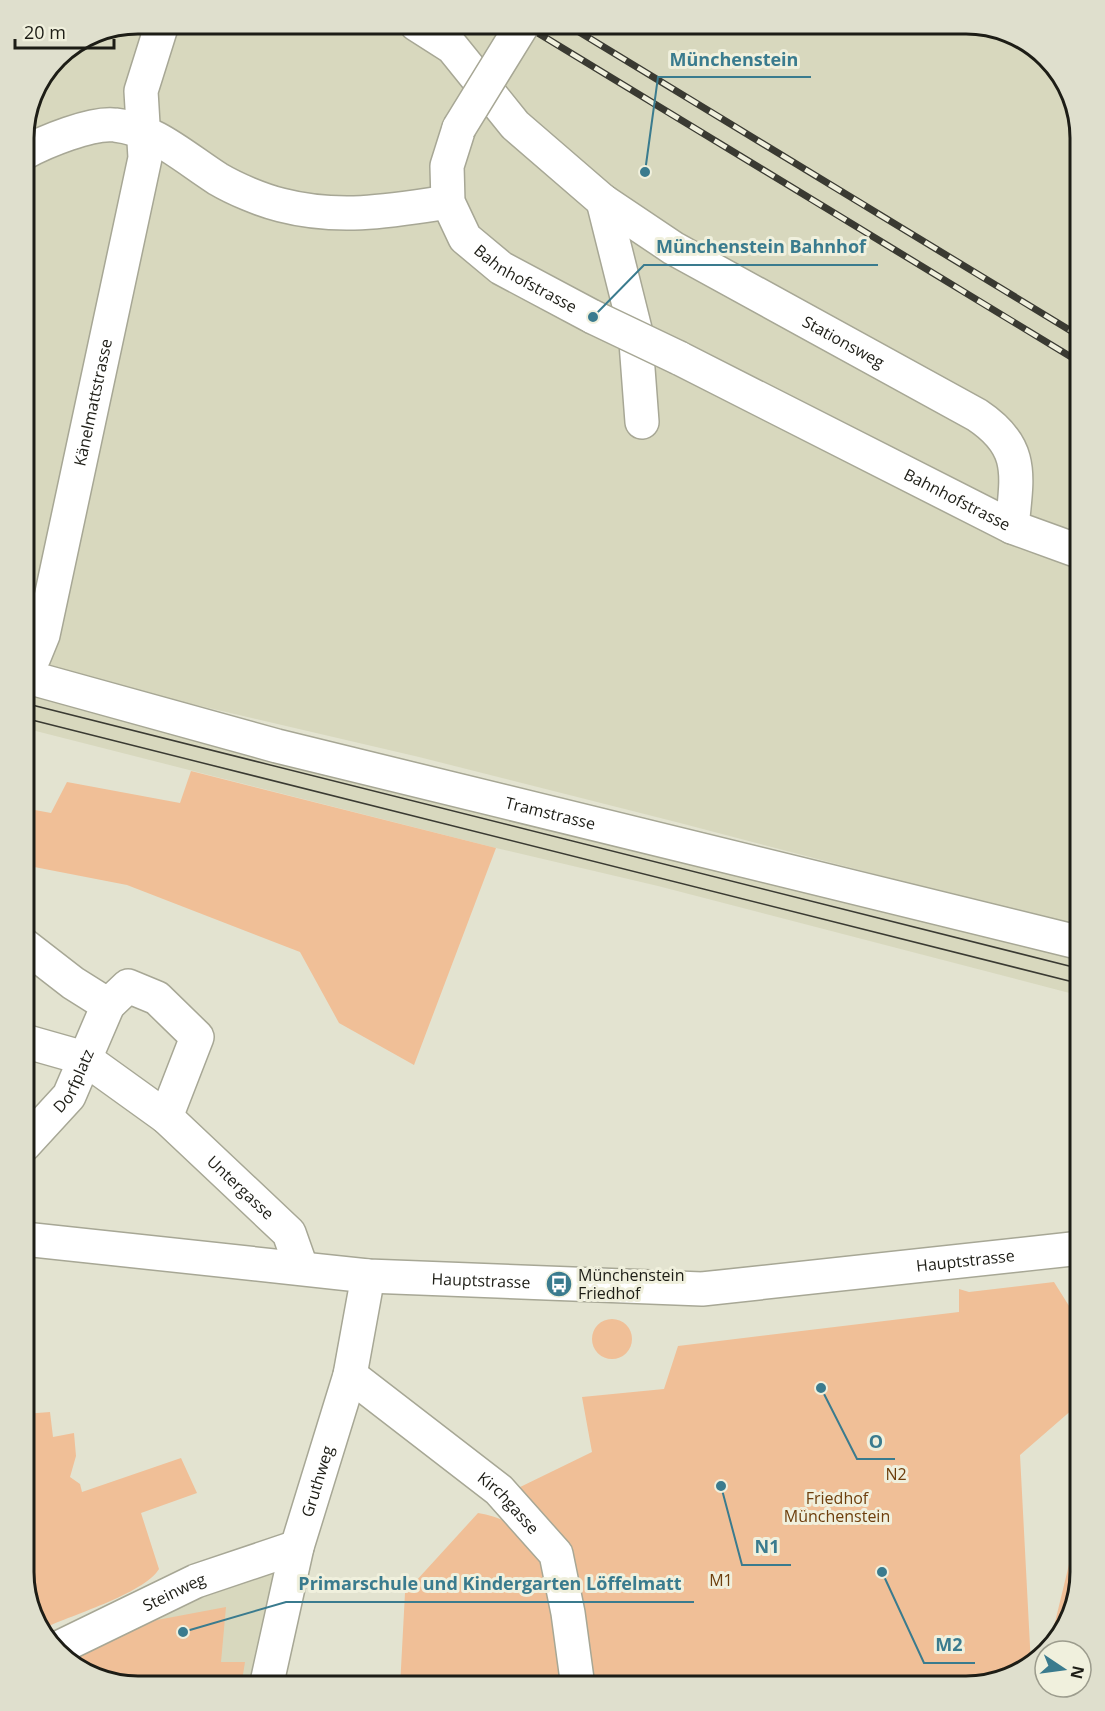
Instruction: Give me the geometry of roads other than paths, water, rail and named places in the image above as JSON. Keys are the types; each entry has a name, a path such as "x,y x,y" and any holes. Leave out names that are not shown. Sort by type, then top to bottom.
{"street":[{"path":"143,131 141,91 159,34"},
{"name":"Stationsweg","path":"433,34 452,46 515,124 603,201 673,248 977,415 999,430 1014,455 1016,486 1012,527"},
{"path":"35,139 112,124 143,131 221,181 280,205 322,212 365,214 448,202 447,166 459,129 517,34"},
{"name":"Känelmattstrasse","path":"35,655 43,635 145,158 143,131"},
{"path":"603,201 635,329 642,422"},
{"name":"Bahnhofstrasse","path":"448,202 465,238 501,268 531,286 679,358 1012,527 1070,548"},
{"name":"Tramstrasse","path":"35,679 277,746 1070,940"},
{"path":"34,953 73,983 108,1005 128,986 157,998 197,1037 166,1117"},
{"name":"Dorfplatz","path":"34,1134 69,1096 108,1005"},
{"name":"Untergasse","path":"34,1044 84,1058 166,1117 289,1233 301,1267"},
{"name":"Hauptstrasse","path":"34,1240 174,1257 301,1267 369,1276 702,1289 1070,1249"},
{"name":"Gruthweg","path":"268,1676 297,1547 350,1375 369,1276"},
{"name":"Kirchgasse","path":"350,1375 499,1490 556,1554 568,1613 577,1676"},
{"name":"Steinweg","path":"64,1645 196,1581 297,1547"}],"tram line":[{"path":"35,706 1070,966"},
{"path":"35,721 1070,981"}],"railway":[{"path":"540,34 1070,356"},
{"path":"583,35 1070,330"}],"place":[{"name":"Münchenstein","path":"645,172"},
{"name":"Münchenstein Bahnhof","path":"593,317"},
{"name":"Münchenstein Friedhof","path":"559,1284"},
{"name":"O","path":"821,1388"},
{"name":"N1","path":"721,1486"},
{"name":"M2","path":"882,1572"},
{"name":"Primarschule und Kindergarten Löffelmatt","path":"183,1632"}],"park label":[{"name":"N2","path":"896,1474"},
{"name":"Friedhof Münchenstein","path":"837,1507"},
{"name":"M1","path":"721,1580"}]}
